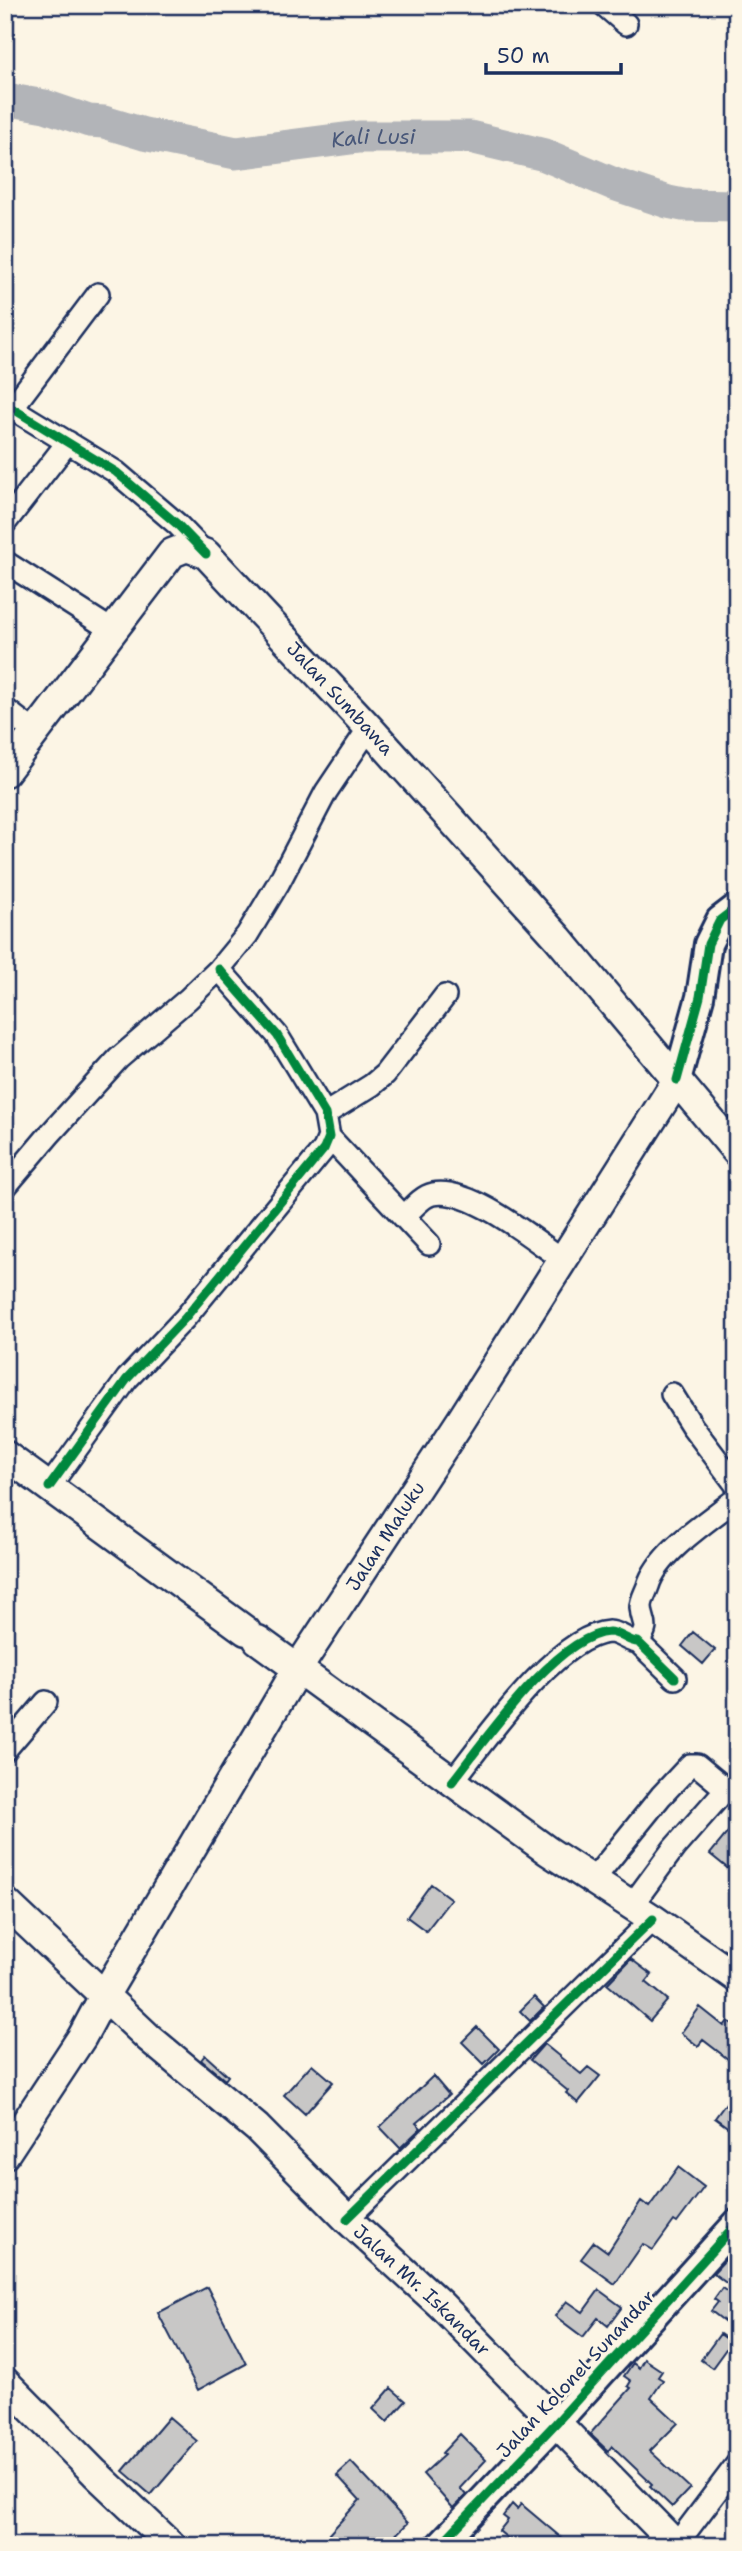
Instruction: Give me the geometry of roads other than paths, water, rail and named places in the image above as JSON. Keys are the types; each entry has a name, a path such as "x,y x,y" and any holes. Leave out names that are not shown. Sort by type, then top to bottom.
{"main road":[{"path":"5,772 172,553 187,547 206,554"},
{"name":"Jalan Sumbawa","path":"206,554 369,728 558,938 737,1152"},
{"name":"Jalan Maluku","path":"5,2154 82,2037 298,1668 460,1422 677,1080"},
{"path":"5,1455 548,1851 643,1912 737,1978"},
{"name":"Jalan Mr. Iskandar","path":"5,1902 149,2038 257,2128 347,2219 440,2304 676,2545"},
{"path":"5,2382 95,2473 173,2546"}],"street":[{"path":"604,5 626,24"},
{"path":"98,294 8,406 116,472 177,524 206,554"},
{"path":"5,523 68,442"},
{"path":"5,562 113,631"},
{"path":"5,709 36,733"},
{"path":"5,1187 118,1059 188,999 219,969 247,935 279,882 326,792 369,728"},
{"path":"677,1080 700,997 708,944 720,920 737,907"},
{"path":"49,1487 127,1379 186,1318 324,1149 329,1137 325,1114 277,1035 219,969"},
{"path":"325,1114 385,1074 445,996"},
{"path":"329,1137 429,1244"},
{"path":"404,1217 430,1194 454,1195 486,1206 562,1259"},
{"path":"672,1394 692,1426 737,1486"},
{"path":"638,1642 645,1630 646,1621 641,1606 650,1580 663,1560 737,1498"},
{"path":"453,1782 520,1696 556,1659 590,1637 606,1632 619,1634 634,1643 638,1642 676,1678"},
{"path":"5,1751 46,1702"},
{"path":"347,2219 643,1912 674,1848 731,1787 700,1766 690,1765 661,1796 593,1880"},
{"name":"Jalan Kolonel Sunandar","path":"439,2546 556,2423 737,2224"},
{"path":"676,2545 737,2464"}],"waterway":[{"name":"Kali Lusi","path":"5,99 45,106 89,121 104,122 144,134 236,153 359,137 470,137 545,155 614,184 668,202 683,205 737,206"}]}
